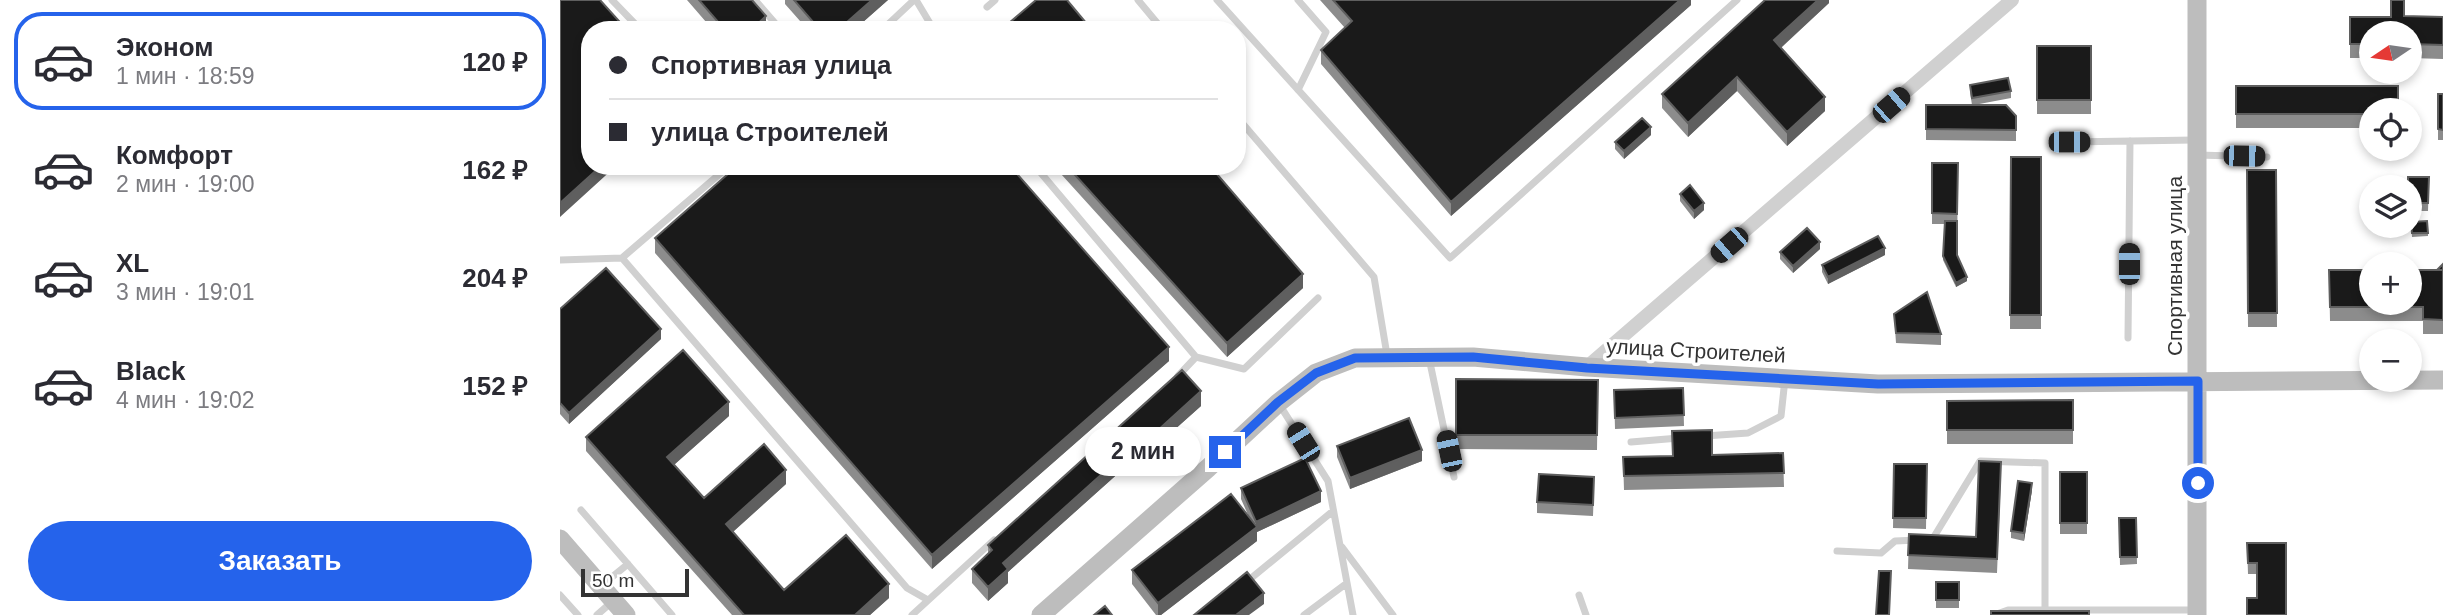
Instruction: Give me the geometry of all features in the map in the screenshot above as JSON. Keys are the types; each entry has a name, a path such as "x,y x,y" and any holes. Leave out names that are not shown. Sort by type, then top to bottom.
{"street":[{"path":"1587,368 2012,0"},
{"name":"Спортивная улица","path":"2197,0 2197,613"},
{"name":"улица Строителей","path":"1041,615 1208,468 1278,402 1316,373 1355,358 1473,357 1587,368 1878,384 2443,380"},
{"path":"560,540 613,600"}],"lane":[{"path":"612,0 632,21"},
{"path":"755,0 773,21"},
{"path":"892,21 915,0 928,21"},
{"path":"988,7 995,0"},
{"path":"1138,0 1156,21"},
{"path":"1217,0 1236,21"},
{"path":"1298,0 1326,32 1298,90"},
{"path":"1246,32 1450,258 1737,0"},
{"path":"1246,128 1374,277 1388,357"},
{"path":"2128,338 2130,141"},
{"path":"2069,142 2130,141 2267,157"},
{"path":"560,260 622,258 719,175"},
{"path":"1043,175 1196,357 1244,369 1318,298"},
{"path":"622,258 907,587 928,600"},
{"path":"1429,356 1454,477"},
{"path":"1174,379 1196,357"},
{"path":"1696,437 1748,433 1781,416 1786,379"},
{"path":"1278,402 1328,481 1353,615"},
{"path":"1631,442 1683,438"},
{"path":"1837,551 1881,553 1895,541 1933,540 1980,461 2045,463 2045,610"},
{"path":"581,510 672,615"},
{"path":"1237,589 1333,511"},
{"path":"912,615 1000,535"},
{"path":"1339,543 1393,615"},
{"path":"597,615 613,600 628,564"},
{"path":"1304,615 1347,583"},
{"path":"560,595 578,615"},
{"path":"1579,595 1586,615"},
{"path":"1994,615 2008,610 2197,613"}],"building":[{"path":"560,0 600,0 619,21 581,21 581,175 591,175 560,203"},
{"path":"699,0 752,0 766,16 761,21 717,21"},
{"path":"794,0 872,0 848,21 812,21"},
{"path":"1036,0 1067,0 1084,21 1011,21"},
{"path":"1333,0 1680,0 1451,202 1321,50 1352,21"},
{"path":"1765,0 1818,0 1774,40 1825,97 1787,132 1737,77 1688,123 1662,94"},
{"path":"2391,0 2404,0 2404,16 2443,17 2443,45 2422,44 2422,21 2359,21 2359,44 2350,44 2350,17 2391,17"},
{"path":"2037,46 2091,46 2091,100 2037,100"},
{"path":"2008,78 2011,91 1972,98 1970,85"},
{"path":"2236,86 2398,86 2398,98 2359,98 2359,114 2236,114"},
{"path":"2438,94 2443,94 2443,130 2438,129"},
{"path":"1926,105 2006,105 2016,116 2016,130 1926,129"},
{"path":"1642,118 1651,127 1624,151 1615,142"},
{"path":"2011,157 2041,157 2041,315 2010,315"},
{"path":"1932,163 1958,163 1957,214 1932,213"},
{"path":"2247,170 2276,170 2277,313 2248,313"},
{"path":"727,175 1018,175 1169,347 932,555 655,238"},
{"path":"1075,175 1218,175 1303,274 1227,343"},
{"path":"2422,177 2429,177 2428,203 2422,203"},
{"path":"1690,185 1704,203 1694,211 1680,194"},
{"path":"1945,221 1957,221 1957,255 1967,277 1956,283 1943,256"},
{"path":"2422,221 2427,221 2428,233 2422,233"},
{"path":"1807,228 1820,242 1793,266 1780,252"},
{"path":"1878,236 1885,248 1828,277 1822,265"},
{"path":"606,268 661,329 569,413 560,403 560,309"},
{"path":"2329,270 2359,270 2359,307 2330,307"},
{"path":"2422,270 2443,270 2443,320 2423,319"},
{"path":"1927,292 1941,334 1896,333 1894,314"},
{"path":"683,350 729,402 667,457 704,498 764,444 786,470 726,524 784,590 846,535 889,584 855,615 744,615 586,437"},
{"path":"1182,370 1201,391 1145,442 1142,438 1003,563 1008,569 988,587 972,569 992,550 988,545"},
{"path":"1456,379 1598,380 1597,435 1456,435"},
{"path":"1683,388 1684,415 1615,418 1614,390"},
{"path":"2073,400 2073,430 1947,430 1947,401"},
{"path":"1409,418 1422,450 1350,478 1337,446"},
{"path":"1712,430 1712,455 1783,453 1784,473 1624,476 1623,457 1673,456 1672,431"},
{"path":"1305,458 1321,491 1256,522 1241,488"},
{"path":"1979,461 2001,462 1997,559 1908,555 1909,534 1976,537"},
{"path":"1894,464 1927,464 1926,518 1893,518"},
{"path":"2060,472 2087,472 2087,523 2060,523"},
{"path":"1539,474 1594,477 1593,505 1537,502"},
{"path":"2018,481 2032,483 2024,533 2011,531"},
{"path":"1231,494 1257,527 1158,603 1132,570"},
{"path":"2119,518 2136,518 2137,557 2120,557"},
{"path":"2247,543 2286,543 2286,615 2247,615 2247,598 2257,598 2257,563 2248,563"},
{"path":"1879,571 1891,571 1889,615 1876,615"},
{"path":"1247,572 1264,593 1236,615 1194,615"},
{"path":"1936,582 1959,582 1959,600 1936,600"},
{"path":"1105,606 1112,615 1094,615"},
{"path":"1991,611 2089,611 2089,615 1991,615"}],"route":[{"path":"1225,452 1278,402 1316,373 1355,358 1473,357 1587,368 1878,384 2198,381 2198,483"}]}
